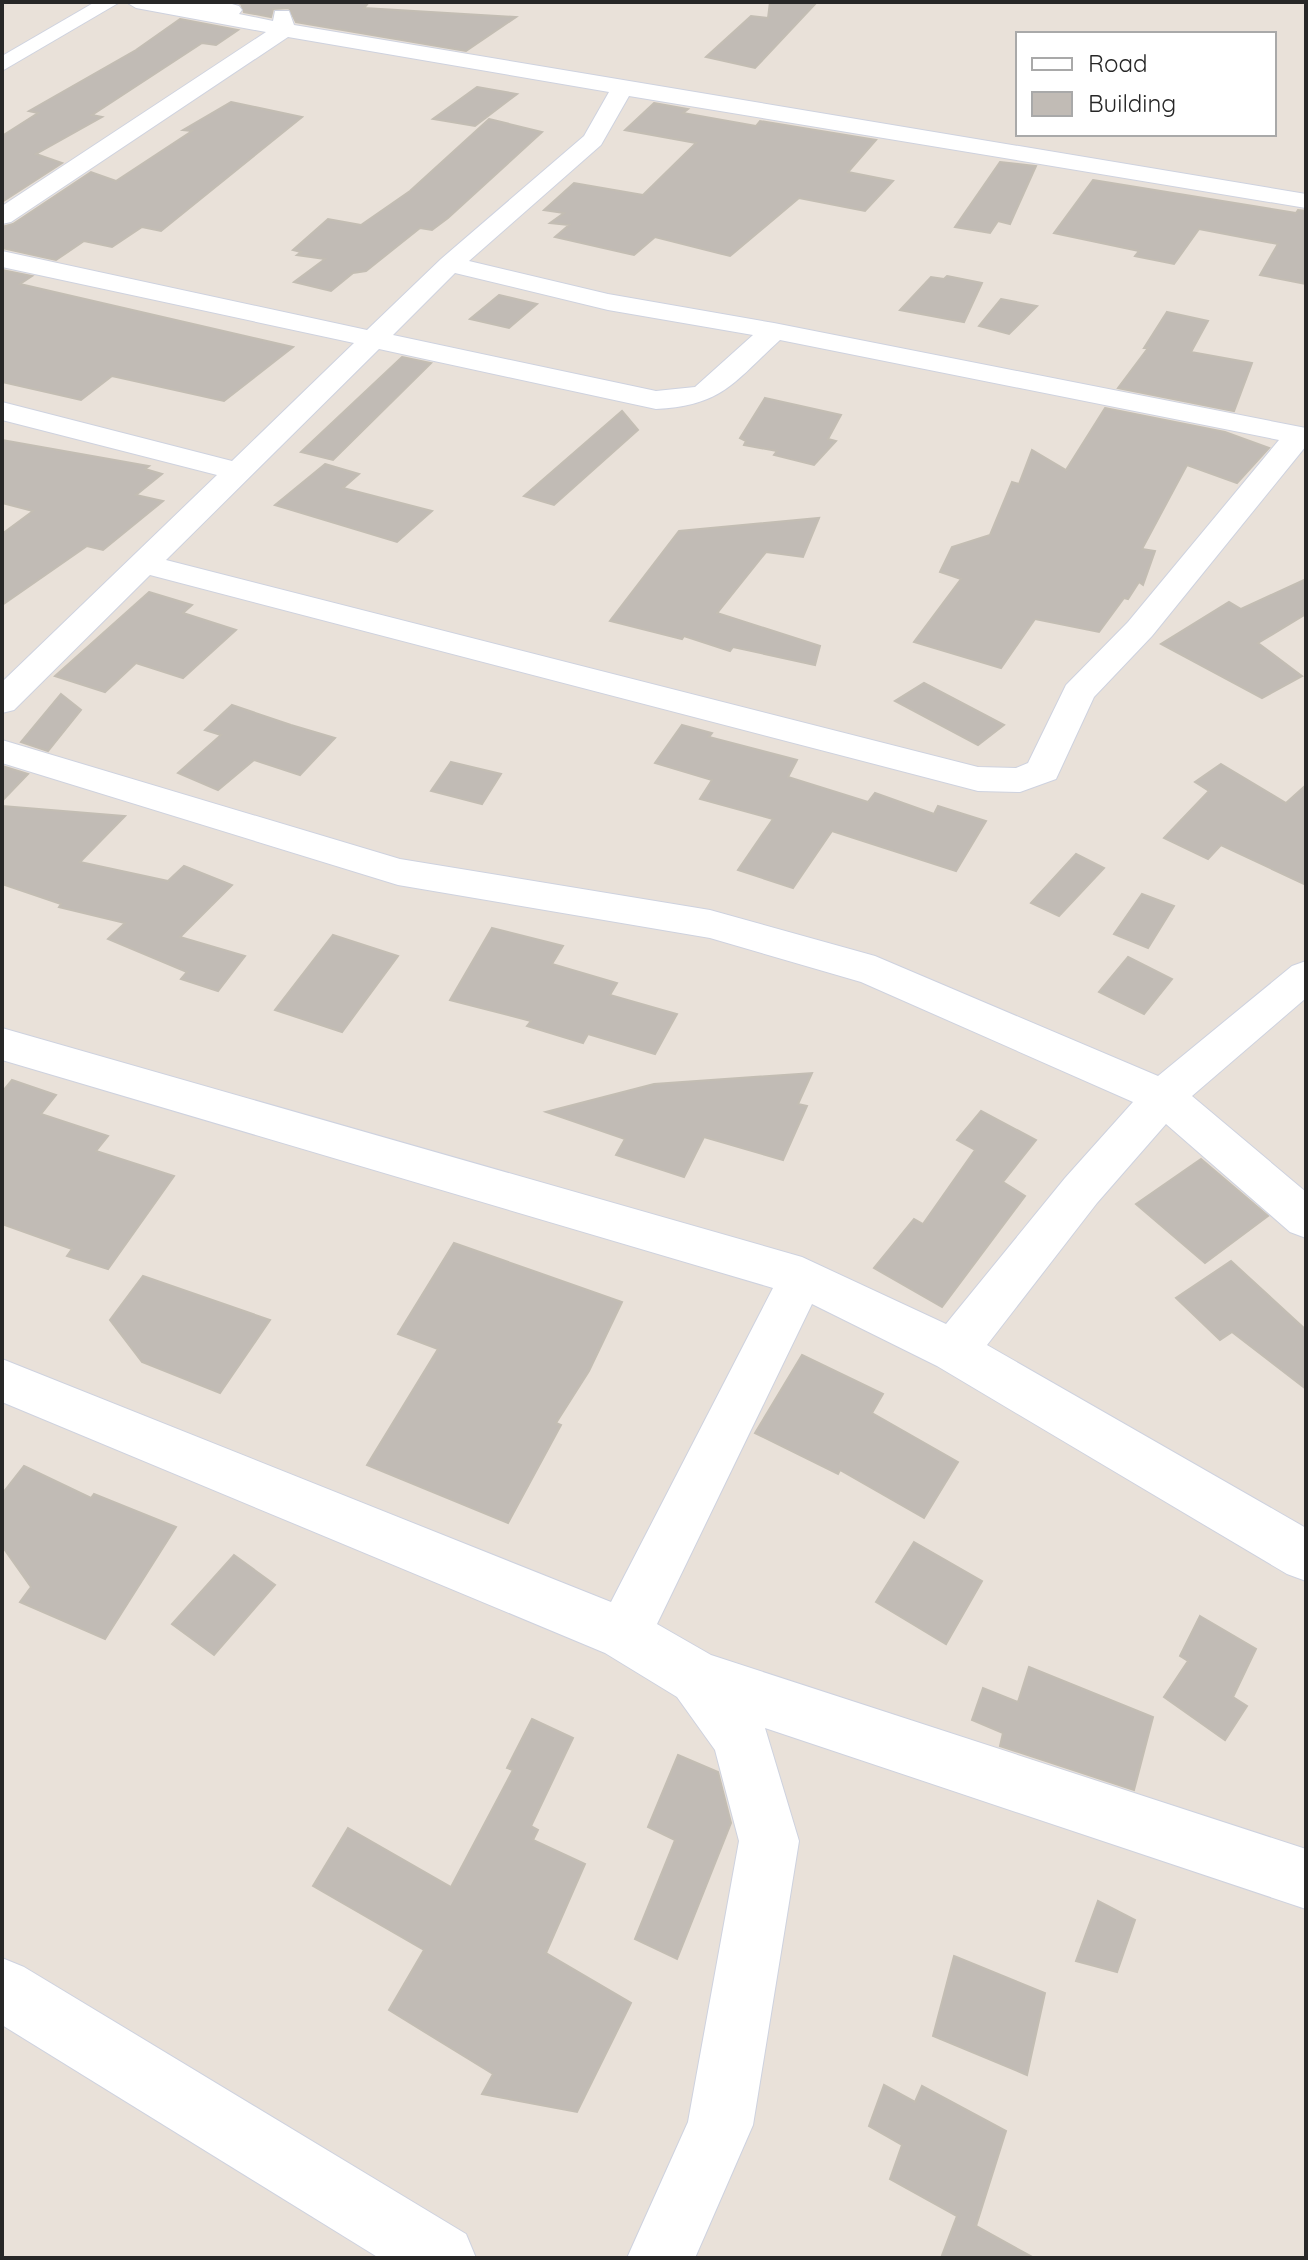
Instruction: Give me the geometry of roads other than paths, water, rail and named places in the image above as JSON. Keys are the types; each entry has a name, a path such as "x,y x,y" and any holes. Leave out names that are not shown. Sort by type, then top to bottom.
{"street":[{"path":"2,65 110,2"},
{"path":"136,2 622,88 1306,201"},
{"path":"202,12 286,3 284,30"},
{"path":"2,217 284,30"},
{"path":"2,702 241,472 450,264 593,140 622,88"},
{"path":"2,259 371,341 669,400 705,393 774,331"},
{"path":"145,564 978,779 1020,780 1043,771 1078,693 1140,629 1302,436 774,331 608,302 450,264"},
{"path":"3,413 241,472"},
{"path":"2,751 398,872 710,924 875,971 1164,1097 1306,1219"},
{"path":"954,1351 1085,1186 1164,1097 1221,1044 1306,976"},
{"path":"2,1044 802,1277 954,1351 1306,1556"},
{"path":"624,1634 802,1277"},
{"path":"2,1380 624,1634 697,1678 1306,1879"},
{"path":"661,2258 720,2125 769,1841 740,1737 697,1678"},
{"path":"2,1989 442,2258"}]}
